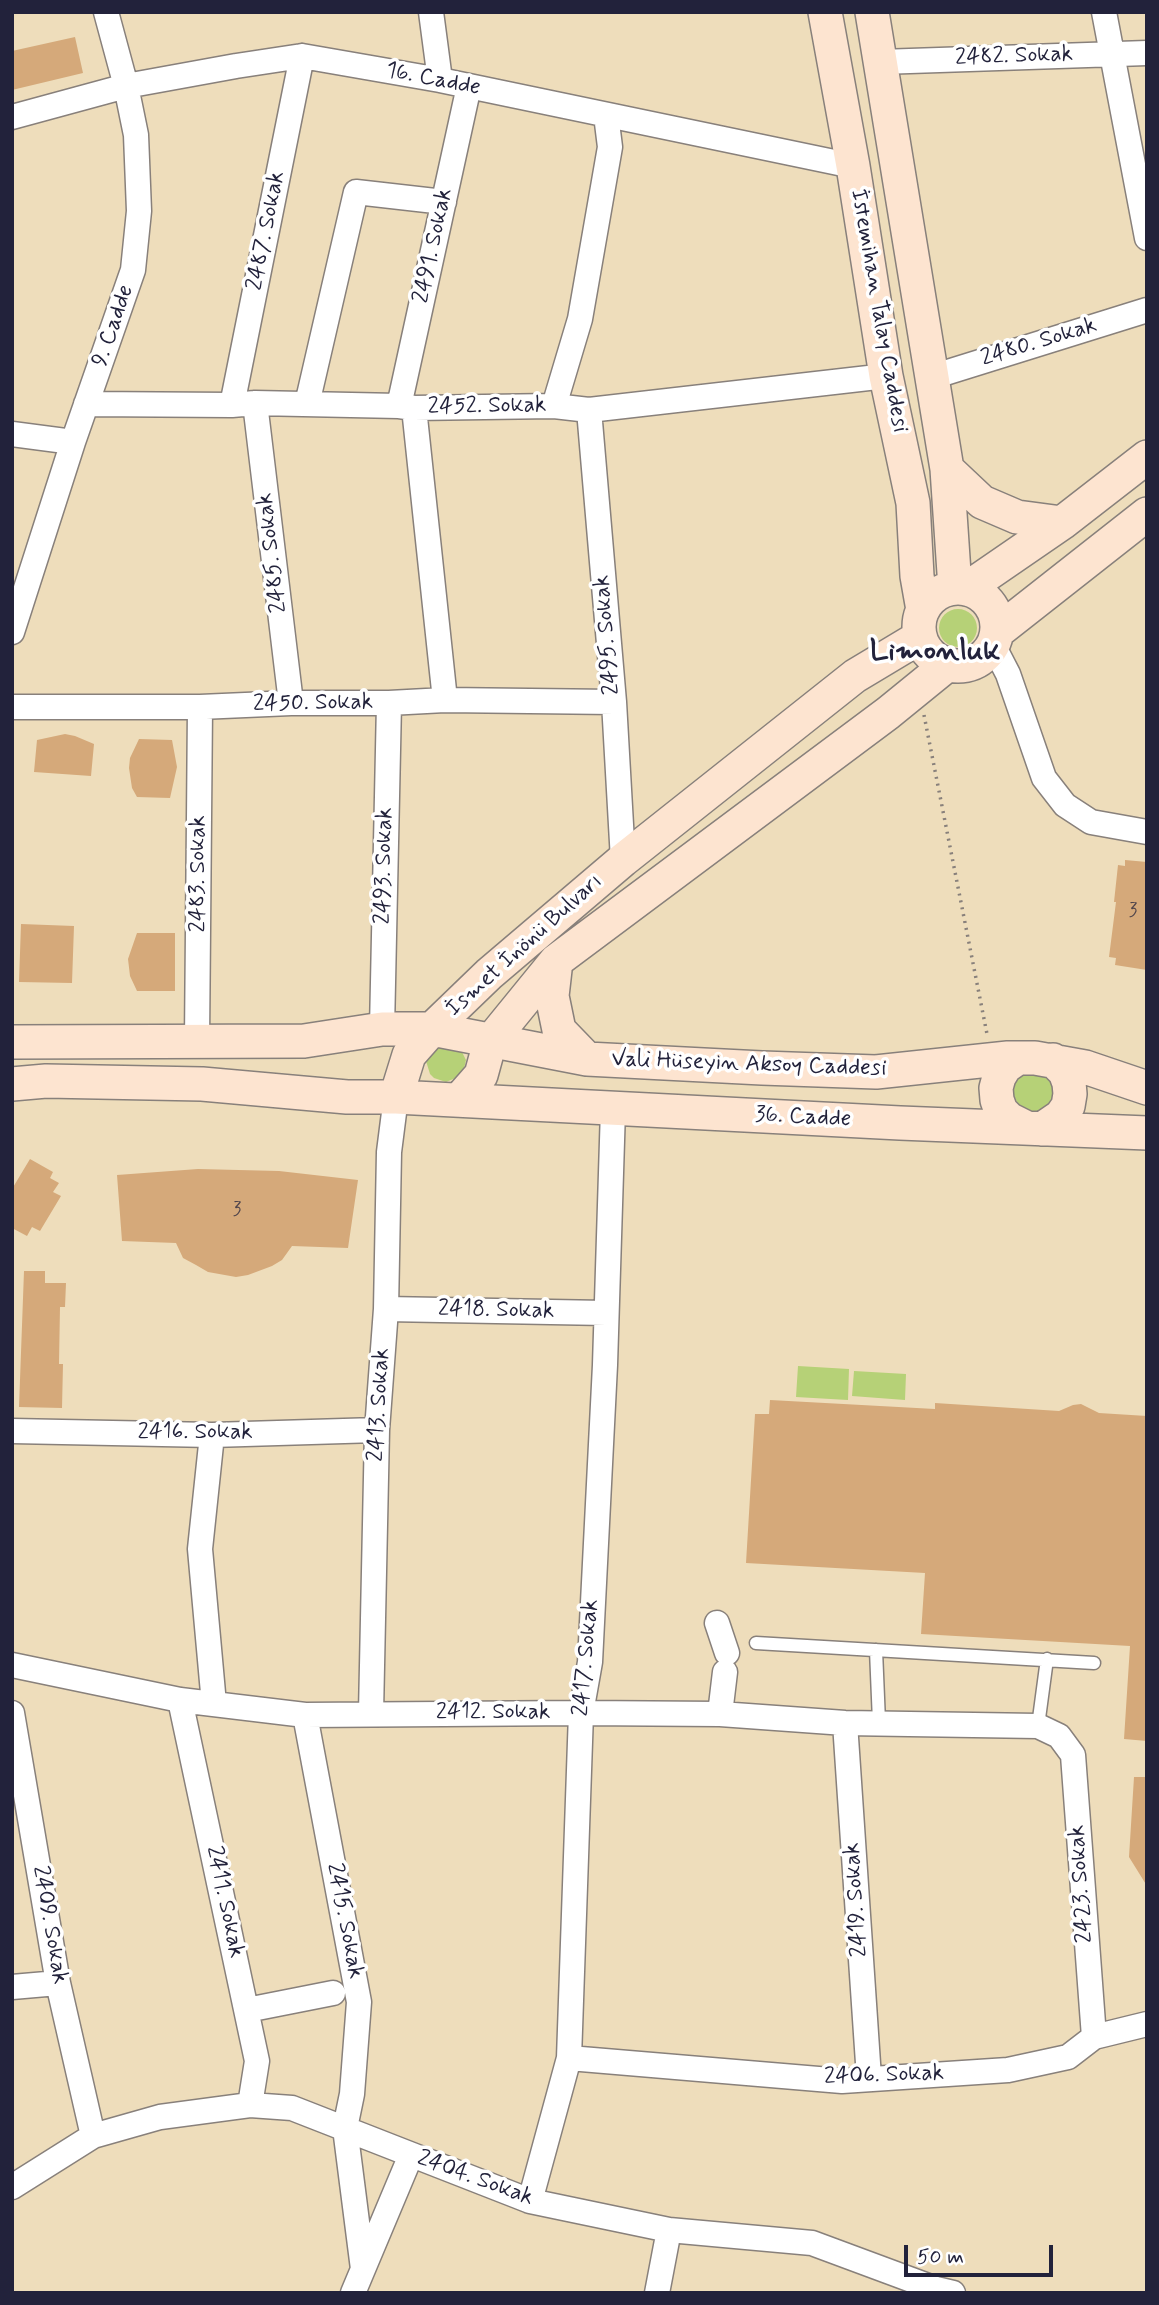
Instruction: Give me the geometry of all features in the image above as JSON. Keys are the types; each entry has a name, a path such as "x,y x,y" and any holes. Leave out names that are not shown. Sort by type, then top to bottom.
{"main road":[{"name":"İstemihan Talay Caddesi","path":"825,12 853,166 886,376 913,503 922,624"},
{"name":"İstemihan Talay Caddesi","path":"872,12 947,469 961,589"},
{"path":"961,589 1062,523 1147,457"},
{"path":"947,469 982,502 1017,517 1062,523"},
{"path":"995,639 993,609 977,593 961,589 942,592 931,599 922,624 926,649 935,659 947,665 973,663 985,656 995,639 1147,514"},
{"name":"İsmet İnönü Bulvarı","path":"12,1041 304,1041 382,1029 432,1029 489,974 623,860 922,624"},
{"name":"İsmet İnönü Bulvarı","path":"490,1042 556,961 919,689 947,665"},
{"path":"556,961 552,996 559,1030 587,1059"},
{"path":"396,1097 410,1055 432,1029"},
{"name":"Vali Hüseyin Aksoy Caddesi","path":"432,1029 587,1059 876,1072 1018,1058 1053,1060 1085,1067 1147,1088"},
{"path":"12,1084 46,1081 202,1084 347,1097 459,1100 481,1075 490,1042"},
{"path":"1018,1058 1005,1067 999,1077 997,1100 1001,1111 1009,1119 1035,1128 1062,1116 1068,1106 1069,1083 1065,1072 1053,1060"},
{"name":"36. Cadde","path":"459,1100 1147,1133"}],"street":[{"name":"9. Cadde","path":"12,632 73,442 133,270 139,211 136,135 106,12"},
{"path":"431,12 440,80"},
{"path":"1104,12 1147,238"},
{"name":"2482. Sokak","path":"880,62 1147,53"},
{"name":"16. Cadde","path":"12,117 126,86 302,57 440,80 853,166"},
{"name":"2487. Sokak","path":"243,404 302,57"},
{"name":"2491. Sokak","path":"445,700 406,407 444,202 469,86"},
{"path":"554,406 580,318 610,147 606,115"},
{"path":"307,404 356,192 444,202"},
{"name":"2480. Sokak","path":"932,377 1147,310"},
{"name":"2452. Sokak","path":"86,404 554,406 589,410 886,376"},
{"name":"2485. Sokak","path":"243,404 291,703"},
{"name":"2495. Sokak","path":"589,410 614,702 623,860"},
{"path":"12,434 73,442"},
{"path":"995,639 1044,778 1065,805 1091,822 1147,832"},
{"name":"2450. Sokak","path":"12,707 200,708 445,700 614,702"},
{"name":"2493. Sokak","path":"382,1029 389,703"},
{"name":"2483. Sokak","path":"198,1040 200,708"},
{"name":"2413. Sokak","path":"371,1713 377,1430 386,1309 389,1152 396,1097"},
{"name":"2417. Sokak","path":"530,2201 569,2058 581,1713 590,1662 613,1109"},
{"name":"2418. Sokak","path":"386,1309 606,1314"},
{"name":"2416. Sokak","path":"12,1431 212,1435 377,1430"},
{"path":"212,1435 200,1549 214,1704"},
{"path":"718,1623 726,1662 720,1714"},
{"name":"2412. Sokak","path":"12,1665 180,1700 305,1715 720,1714 845,1723 879,1722 1049,1731"},
{"name":"2411. Sokak","path":"180,1700 257,2061 250,2105"},
{"name":"2409. Sokak","path":"12,1713 58,1983 93,2136"},
{"name":"2415. Sokak","path":"305,1715 359,2002 352,2094 345,2129 363,2269"},
{"name":"2419. Sokak","path":"845,1723 869,2078"},
{"name":"2423. Sokak","path":"1049,1731 1073,1755 1094,2037"},
{"path":"12,1987 58,1983"},
{"path":"247,2010 332,1993"},
{"name":"2406. Sokak","path":"569,2058 842,2081 1008,2070 1068,2057 1094,2037 1147,2024"},
{"name":"2404. Sokak","path":"12,2187 93,2136 160,2117 250,2105 292,2108 530,2201 669,2230 812,2243 941,2292"},
{"path":"353,2293 411,2155"},
{"path":"657,2293 669,2230"}],"lane":[{"path":"756,1643 1094,1663"},
{"path":"876,1650 879,1722"},
{"path":"1047,1659 1049,1731"}],"path":[{"path":"919,689 987,1036"}],"green space":[{"path":"958,609 972,614 977,628 972,642 958,647 944,642 939,628 944,614"},
{"path":"436,1045 460,1048 466,1060 463,1073 446,1082 430,1074 427,1055"},
{"path":"1027,1070 1055,1078 1053,1106 1033,1114 1020,1108 1013,1094 1016,1080"},
{"path":"798,1366 849,1369 848,1400 796,1397"},
{"path":"854,1371 906,1374 905,1400 852,1396"}],"building":[{"path":"75,37 83,73 12,90 12,51"},
{"path":"65,734 94,744 91,776 34,772 37,740"},
{"path":"139,739 172,740 177,767 170,798 137,797 132,788 130,758"},
{"path":"1125,860 1147,862 1147,970 1115,965 1116,958 1109,957 1118,865 1125,866"},
{"path":"21,924 74,926 72,983 19,982"},
{"path":"137,933 175,933 175,991 137,991 130,976 128,959"},
{"path":"30,1159 53,1172 50,1178 59,1183 53,1192 61,1196 40,1231 32,1227 27,1236 12,1228 12,1189"},
{"path":"198,1169 279,1171 358,1180 348,1248 292,1246 282,1260 272,1266 236,1277 208,1272 183,1258 176,1243 122,1241 117,1175"},
{"path":"24,1271 45,1271 45,1283 66,1283 65,1307 60,1307 59,1364 63,1364 62,1408 19,1407"},
{"path":"770,1400 935,1409 935,1403 1059,1411 1081,1404 1099,1413 1147,1416 1147,1741 1124,1739 1130,1646 921,1634 925,1573 746,1563 755,1414 769,1414"},
{"path":"1134,1777 1147,1777 1147,1886 1129,1857"}],"district":[{"name":"Limonluk","path":"935,653"}]}
